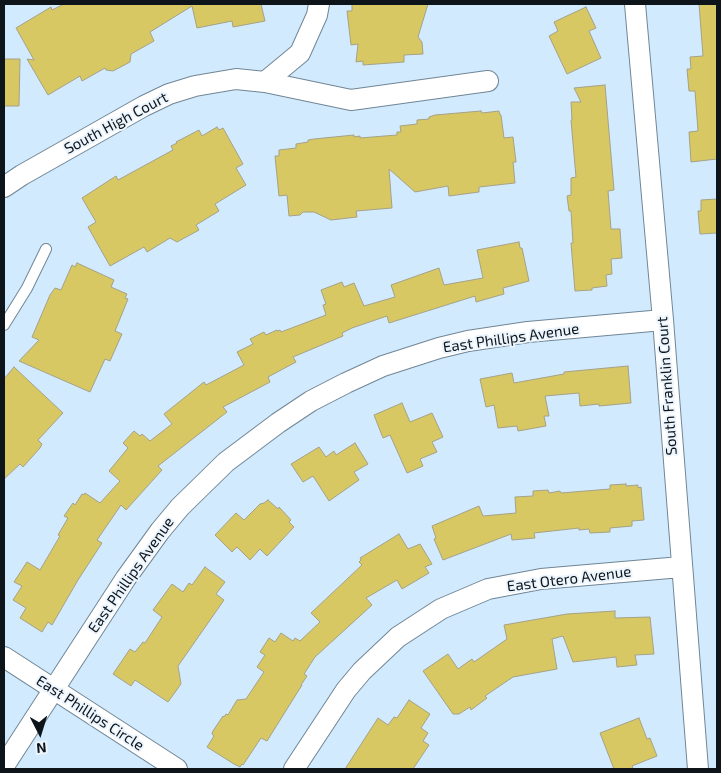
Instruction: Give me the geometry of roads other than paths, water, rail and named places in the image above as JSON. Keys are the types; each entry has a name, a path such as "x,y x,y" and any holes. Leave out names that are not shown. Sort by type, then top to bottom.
{"street":[{"path":"266,82 300,53 317,15 319,4"},
{"name":"South Franklin Court","path":"635,4 698,769"},
{"name":"South High Court","path":"4,187 144,106 169,94 196,86 236,79 266,82 351,100 488,82"},
{"name":"East Phillips Avenue","path":"4,766 130,571 180,507 226,462 251,442 311,401 383,366 468,341 528,332 662,320"},
{"name":"East Otero Avenue","path":"294,769 346,690 362,671 398,637 441,609 488,589 541,579 681,567"},
{"name":"East Phillips Circle","path":"4,657 177,769"}],"lane":[{"path":"4,325 27,288 46,249"}]}
